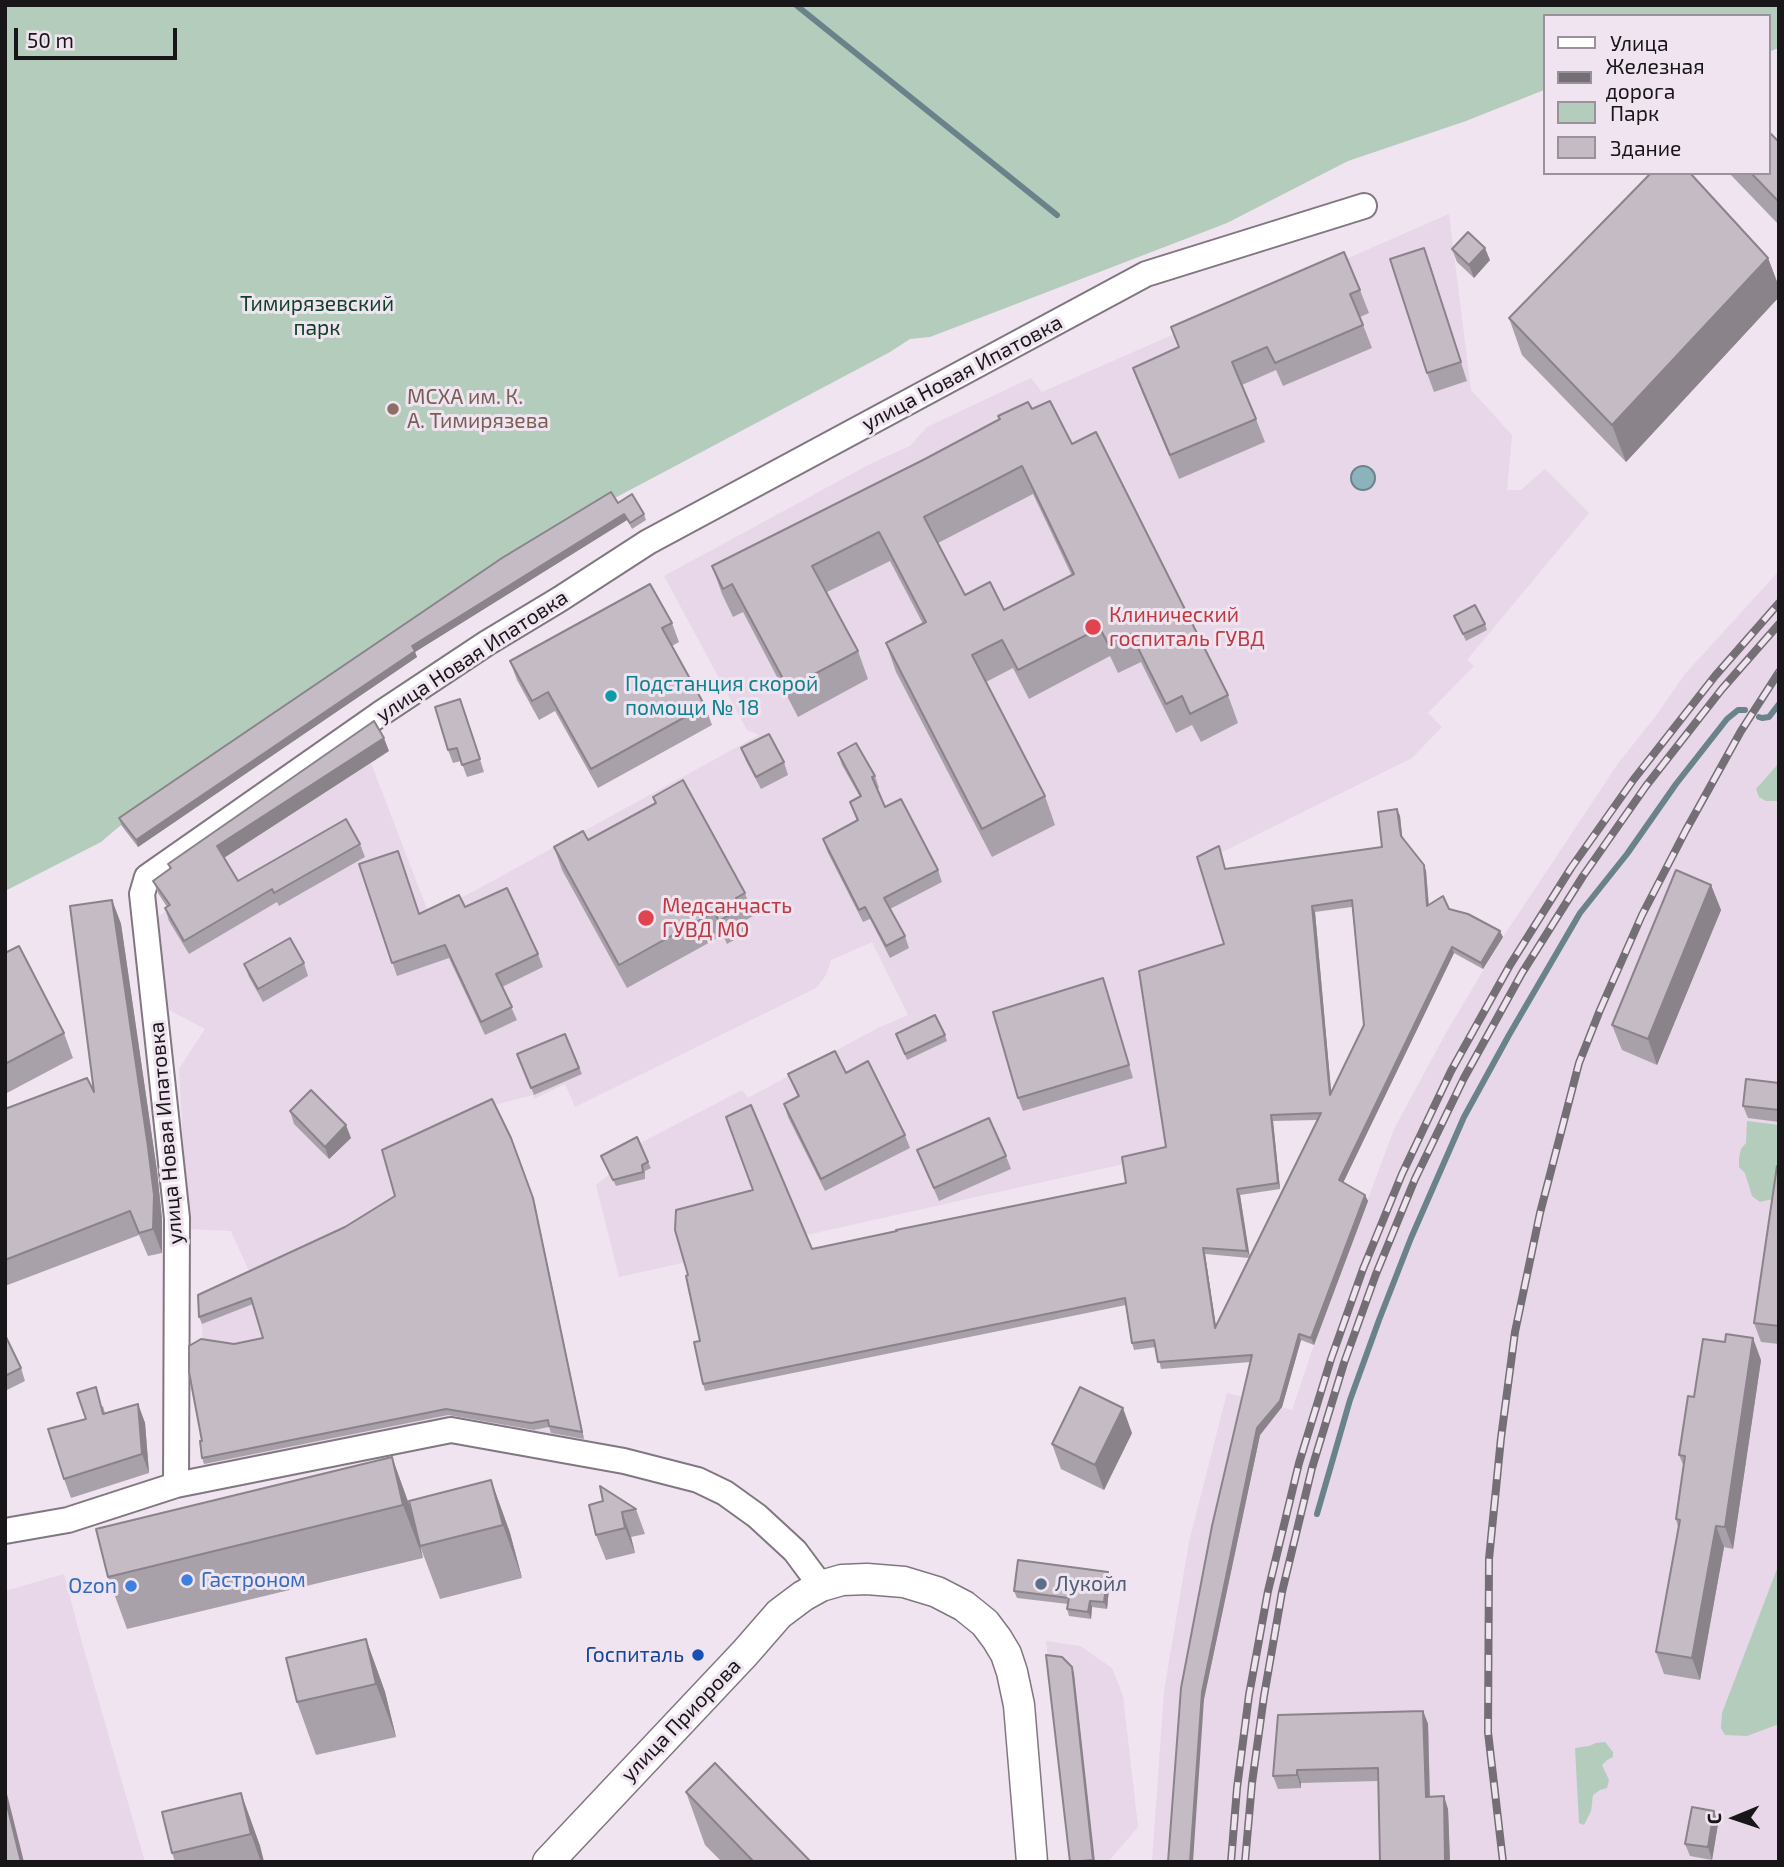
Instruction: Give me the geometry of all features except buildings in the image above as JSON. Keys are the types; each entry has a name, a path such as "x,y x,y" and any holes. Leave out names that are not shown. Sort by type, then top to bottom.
{"street":[{"name":"улица Новая Ипатовка","path":"176,1485 177,1219 142,894 146,877 380,714 487,643 658,537 1146,274 1364,206"},
{"path":"5,1531 68,1520 176,1485 452,1430 624,1461 698,1480 725,1493 757,1516 796,1551 821,1586 842,1580 904,1582 937,1592 964,1606 985,1622 1006,1654 1019,1705 1031,1862"},
{"name":"улица Приорова","path":"548,1862 779,1614 803,1595 821,1586"}],"shaded area":[{"path":"1449,214 1471,390 1512,435 1507,490 1521,490 1545,469 1589,513 1467,660 1474,666 1428,713 1442,727 1412,758 1200,863 1226,950 1168,1154 619,1277 596,1185 609,1175 604,1162 742,1090 748,1098 878,1028 908,1015 872,942 831,960 826,975 816,988 575,1107 565,1084 534,1099 533,1095 494,1105 514,1144 535,1205 584,1439 575,1443 434,1422 413,1423 205,1474 199,1418 187,1355 203,1346 200,1302 252,1278 231,1231 188,1229 179,1069 205,1029 169,1010 157,917 194,894 187,882 371,763 429,914 478,889 759,735 747,730 664,576 872,463 910,446 927,427 1031,378 1042,392"},
{"path":"1779,571 1779,1862 1152,1862 1164,1691 1189,1542 1227,1393 1292,1410 1394,1129 1446,1033 1503,937 1619,762 1685,674"},
{"path":"64,1574 145,1862 5,1862 5,1591"},
{"path":"1046,1641 1080,1646 1112,1668 1123,1696 1138,1827 1108,1862 1072,1862"}],"green space":[{"name":"Тимирязевский парк","path":"5,5 1779,5 1779,48 1770,51 1770,14 1542,14 1542,91 1466,121 1348,161 1227,223 930,337 910,339 613,499 121,825 101,842 5,891"},
{"path":"1779,763 1779,801 1766,801 1759,797 1756,789"},
{"path":"1747,1121 1779,1125 1777,1198 1760,1202 1752,1196 1745,1173 1739,1167 1741,1149 1746,1143"},
{"path":"1777,1569 1779,1724 1747,1736 1725,1735 1721,1728 1722,1713"},
{"path":"1605,1742 1613,1752 1613,1757 1602,1765 1609,1780 1607,1788 1593,1795 1591,1811 1584,1825 1579,1823 1575,1748"}],"water":[{"path":"1363,466 1372,469 1375,478 1372,487 1363,490 1354,487 1351,478 1354,469"}],"waterway":[{"path":"796,5 1057,215"},
{"path":"1759,717 1769,717 1779,704"},
{"path":"1317,1514 1350,1400 1379,1320 1411,1238 1464,1117 1580,913 1727,719 1738,710 1745,710"}],"railway":[{"path":"1231,1862 1249,1695 1268,1591 1299,1463 1331,1359 1363,1269 1402,1174 1451,1071 1510,965 1571,868 1634,779 1715,676 1779,603"},
{"path":"1245,1862 1264,1696 1282,1592 1312,1468 1344,1363 1376,1274 1415,1179 1464,1078 1522,973 1583,876 1646,786 1722,689 1779,624"},
{"path":"1503,1862 1488,1732 1489,1559 1515,1332 1540,1213 1579,1063 1600,1010 1642,915 1686,830 1741,731 1779,672"}],"place":[{"name":"МСХА им. К. А. Тимирязева","path":"393,409"},
{"name":"Клинический госпиталь ГУВД","path":"1093,627"},
{"name":"Подстанция скорой помощи № 18","path":"611,696"},
{"name":"Медсанчасть ГУВД МО","path":"646,918"},
{"name":"Гастроном","path":"187,1580"},
{"name":"Лукойл","path":"1041,1584"},
{"name":"Ozon","path":"131,1586"},
{"name":"Госпиталь","path":"698,1655"}]}
